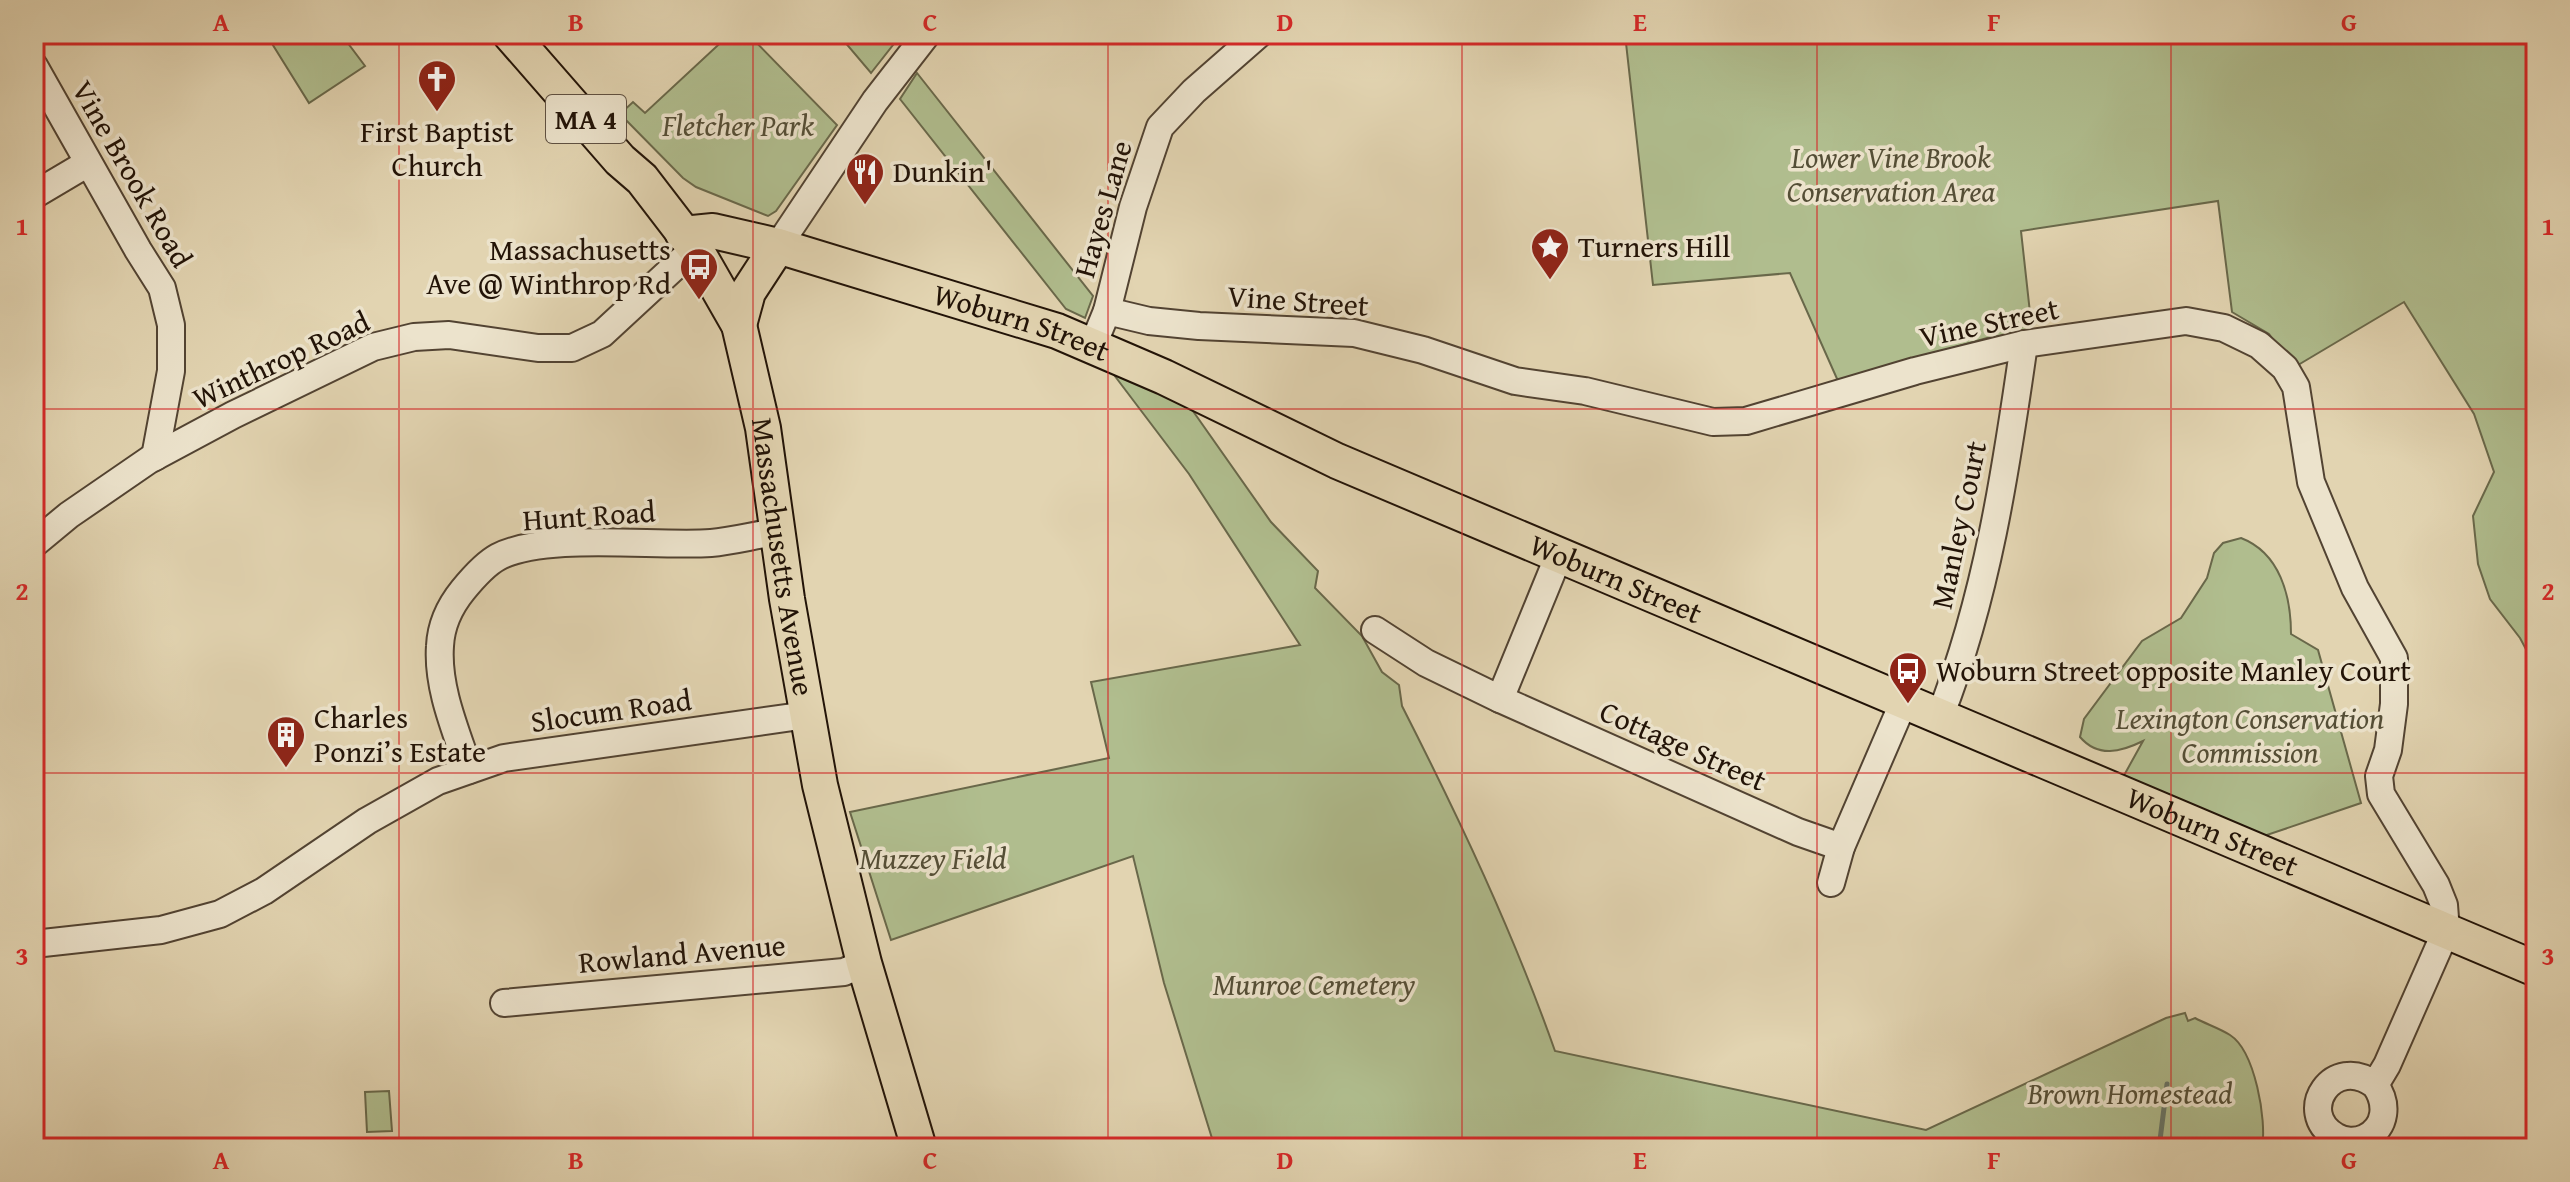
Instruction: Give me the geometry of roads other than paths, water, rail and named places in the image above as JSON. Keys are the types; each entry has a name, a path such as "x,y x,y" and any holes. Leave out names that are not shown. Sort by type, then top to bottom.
{"main road":[{"name":"Massachusetts Avenue","path":"510,34 620,160 642,179 689,241 739,325 759,404 777,532 820,785 864,963 919,1148"},
{"name":"Woburn Street","path":"689,241 713,231 778,246 1010,315 1093,345 1334,460 2536,969"},
{"path":"739,325 748,292 778,246"}],"street":[{"path":"778,246 875,101 927,34"},
{"name":"Hayes Lane","path":"1093,345 1107,311 1139,187 1160,127 1194,91 1259,34"},
{"name":"Vine Brook Road","path":"34,66 162,288 171,325 171,371 155,457"},
{"path":"34,195 88,163"},
{"name":"Winthrop Road","path":"34,544 69,515 155,457 373,347 405,339 460,336 538,348 572,348 602,334 689,241"},
{"name":"Vine Street","path":"1107,311 1149,321 1199,326 1354,333 1423,350 1515,381 1585,391 1713,422 1746,421 1939,365 2024,344 2186,321 2224,328 2259,345 2285,368 2296,387 2311,482 2355,588 2394,658 2394,704 2388,750 2379,776 2381,794 2436,885 2444,905 2446,931"},
{"name":"Manley Court","path":"1940,716 1963,648 2005,481 2024,344"},
{"name":"Hunt Road","path":"469,770 443,683 440,646 445,622 455,600 472,579 497,557 529,547 561,544 712,543 777,532"},
{"path":"1500,699 1559,555"},
{"name":"Cottage Street","path":"1375,630 1426,663 1500,699 1798,832 1841,847"},
{"path":"1831,883 1841,847 1904,701"},
{"name":"Slocum Road","path":"34,944 161,930 220,914 264,891 367,821 438,781 504,758 807,715"},
{"path":"2375,1085 2387,1065 2446,931"},
{"name":"Rowland Avenue","path":"504,1003 844,972 864,963"}],"waterway":[{"path":"2159,1148 2167,1084"}],"place":[{"name":"First Baptist Church","path":"437,113"},
{"name":"Dunkin'","path":"865,206"},
{"name":"Turners Hill","path":"1550,281"},
{"name":"Massachusetts Ave @ Winthrop Rd","path":"699,301"},
{"name":"Woburn Street opposite Manley Court","path":"1908,705"},
{"name":"Charles Ponzi’s Estate","path":"286,769"}],"park label":[{"name":"Fletcher Park","path":"738,126"},
{"name":"Lower Vine Brook Conservation Area","path":"1891,175"},
{"name":"Lexington Conservation Commission","path":"2250,736"},
{"name":"Muzzey Field","path":"933,859"},
{"name":"Munroe Cemetery","path":"1314,985"},
{"name":"Brown Homestead","path":"2130,1094"}]}
